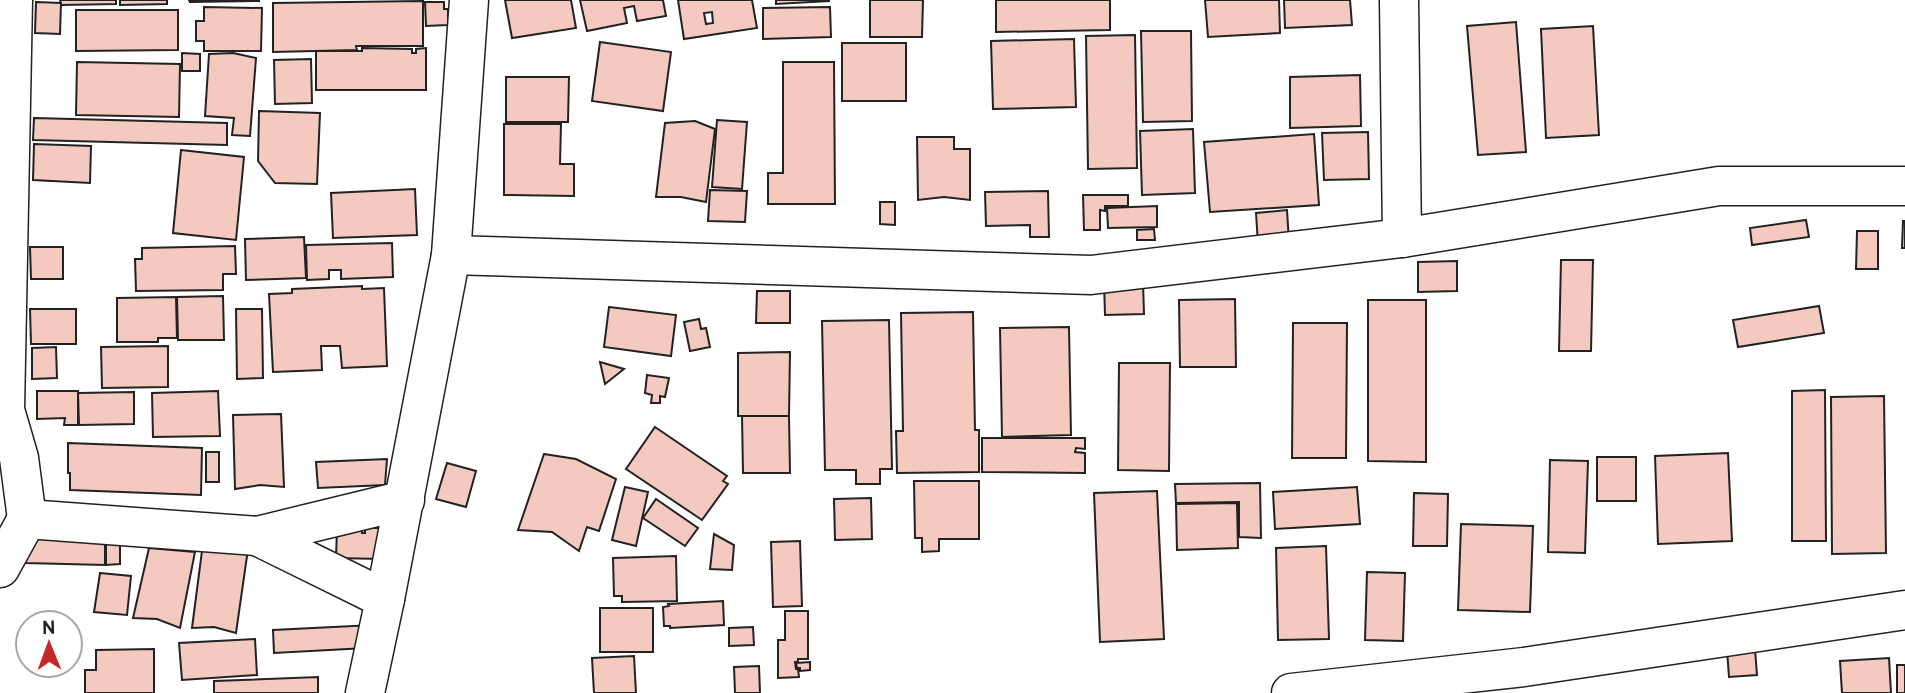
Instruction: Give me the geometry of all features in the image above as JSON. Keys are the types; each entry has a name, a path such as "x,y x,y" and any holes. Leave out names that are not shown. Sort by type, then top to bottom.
{"street":[{"path":"0,568 27,519 19,458 3,409 13,0"},
{"path":"365,693 452,254 469,0"},
{"path":"1399,0 1402,238"},
{"path":"452,254 1090,275 1402,238 1719,186 1905,186"},
{"path":"27,519 257,536 405,500"},
{"path":"257,536 385,600"},
{"path":"1291,693 1524,667 1905,610"}],"building":[{"path":"60,0 116,0 116,4 61,5"},
{"path":"120,0 167,0 167,4 120,5"},
{"path":"189,0 259,0 259,1 190,2"},
{"path":"505,0 571,0 576,28 512,38"},
{"path":"580,0 663,0 666,16 637,21 634,6 624,8 627,23 587,31"},
{"path":"678,0 752,0 757,28 684,39","holes":["712,12 713,23 706,24 704,13"]},
{"path":"776,0 829,0 829,1 776,4"},
{"path":"870,0 923,0 922,37 870,37"},
{"path":"996,0 1110,0 1110,30 996,32"},
{"path":"1205,0 1279,0 1280,33 1208,37"},
{"path":"1284,0 1350,0 1352,25 1285,28"},
{"path":"423,1 423,46 356,46 357,50 273,52 273,3"},
{"path":"36,2 61,3 60,34 35,33"},
{"path":"425,2 444,2 444,9 448,9 448,25 426,26"},
{"path":"204,7 262,8 261,51 204,51 204,41 196,41 196,21 204,21"},
{"path":"830,7 831,37 763,39 763,8"},
{"path":"76,10 178,10 178,50 76,51"},
{"path":"1516,22 1526,152 1478,155 1467,26"},
{"path":"1593,26 1599,135 1546,138 1541,29"},
{"path":"1141,31 1191,31 1192,121 1143,122"},
{"path":"1135,35 1137,168 1088,169 1086,36"},
{"path":"1074,39 1076,107 993,109 991,41"},
{"path":"600,42 671,52 663,111 592,101"},
{"path":"842,43 906,43 906,101 842,101"},
{"path":"362,48 412,49 412,53 416,53 416,49 426,48 426,90 316,90 316,51 362,51"},
{"path":"182,53 200,54 200,71 182,71"},
{"path":"233,53 256,58 250,136 232,135 234,118 205,116 209,54"},
{"path":"311,59 312,103 275,104 274,60"},
{"path":"77,62 180,64 179,117 76,115"},
{"path":"783,62 834,62 835,204 768,204 768,173 783,173"},
{"path":"1360,75 1361,126 1290,128 1290,77"},
{"path":"506,77 569,77 568,122 506,122"},
{"path":"259,111 320,113 317,184 275,183 258,161"},
{"path":"34,118 227,123 227,145 33,140"},
{"path":"717,120 747,122 742,189 712,187"},
{"path":"695,121 715,129 706,202 681,197 656,197 665,123"},
{"path":"504,124 561,124 560,164 574,164 574,196 504,195"},
{"path":"1193,129 1195,193 1142,195 1140,131"},
{"path":"1368,132 1369,179 1324,180 1322,133"},
{"path":"1314,134 1319,205 1210,212 1204,142"},
{"path":"917,137 954,137 954,149 970,149 970,200 944,197 918,200"},
{"path":"34,144 91,146 90,183 33,180"},
{"path":"181,150 244,157 236,240 173,233"},
{"path":"415,189 417,235 333,238 331,193"},
{"path":"710,190 747,191 745,222 708,221"},
{"path":"1048,191 1049,237 1030,237 1030,225 986,226 985,192"},
{"path":"1083,195 1128,195 1128,206 1105,206 1105,211 1100,210 1100,230 1084,230"},
{"path":"880,202 895,202 895,225 880,224"},
{"path":"1157,206 1157,227 1108,228 1107,208"},
{"path":"1287,210 1289,242 1258,244 1256,213"},
{"path":"1806,220 1809,237 1752,245 1750,228"},
{"path":"1905,221 1905,248 1902,248"},
{"path":"1154,229 1155,240 1137,240 1137,230"},
{"path":"1857,231 1878,231 1878,269 1856,269"},
{"path":"304,237 306,278 246,280 245,239"},
{"path":"392,243 393,277 341,279 341,270 329,270 329,279 307,280 306,245"},
{"path":"235,246 236,274 223,274 223,290 136,291 135,259 142,259 142,248"},
{"path":"30,247 63,247 63,279 31,279"},
{"path":"1561,260 1593,260 1591,351 1559,351"},
{"path":"1457,261 1457,291 1418,292 1418,262"},
{"path":"1143,282 1144,314 1105,315 1104,283"},
{"path":"362,286 362,289 384,288 387,366 342,368 340,346 321,346 322,370 273,372 269,294 292,293 292,289"},
{"path":"757,291 790,291 790,323 756,323"},
{"path":"223,296 224,340 178,340 177,297"},
{"path":"176,297 177,338 158,338 158,342 117,342 117,298"},
{"path":"1235,299 1236,367 1180,367 1179,300"},
{"path":"1368,300 1426,300 1426,462 1368,461"},
{"path":"1819,306 1824,333 1738,347 1733,320"},
{"path":"609,307 676,315 671,356 604,347"},
{"path":"30,309 76,309 76,344 31,344"},
{"path":"236,309 262,309 263,378 237,379"},
{"path":"973,312 975,430 979,430 979,472 897,473 896,431 903,431 901,313"},
{"path":"699,319 701,329 706,328 710,347 690,351 684,322"},
{"path":"889,320 892,469 880,469 880,484 856,484 856,470 825,470 822,321"},
{"path":"1293,323 1347,323 1346,458 1292,458"},
{"path":"1069,327 1071,435 1002,437 1000,328"},
{"path":"168,346 168,387 102,388 101,347"},
{"path":"56,347 57,378 32,379 32,348"},
{"path":"790,352 789,416 738,416 738,353"},
{"path":"600,362 624,369 605,384"},
{"path":"1119,363 1170,363 1169,471 1118,470"},
{"path":"647,375 669,378 665,397 660,396 660,403 651,403 652,395 645,393"},
{"path":"1825,390 1826,541 1792,541 1792,391"},
{"path":"37,391 78,391 78,425 64,425 65,418 37,419"},
{"path":"218,391 220,436 153,437 152,393"},
{"path":"134,392 134,424 79,425 78,393"},
{"path":"1884,396 1886,553 1832,554 1831,397"},
{"path":"281,414 284,487 260,485 235,489 233,415"},
{"path":"742,416 789,416 790,473 743,473"},
{"path":"655,427 727,476 723,481 728,484 702,520 626,469"},
{"path":"982,438 1085,438 1085,449 1076,448 1075,452 1085,453 1085,473 982,472"},
{"path":"68,443 202,448 201,495 70,490"},
{"path":"206,452 219,452 219,482 206,482"},
{"path":"1728,453 1732,541 1658,544 1655,456"},
{"path":"544,454 576,459 616,479 599,531 587,527 579,551 552,532 518,530"},
{"path":"1597,457 1636,457 1636,501 1597,501"},
{"path":"387,459 385,485 318,488 316,462"},
{"path":"1550,460 1588,461 1585,553 1548,552"},
{"path":"447,463 476,471 466,507 436,499"},
{"path":"914,481 979,481 979,539 939,539 939,551 922,552 922,538 915,538"},
{"path":"1260,483 1261,538 1239,537 1239,502 1176,503 1175,484"},
{"path":"625,487 648,492 636,546 612,540"},
{"path":"1357,487 1360,524 1275,529 1273,492"},
{"path":"1157,491 1164,639 1100,642 1094,493"},
{"path":"1414,493 1448,494 1447,546 1413,546"},
{"path":"871,498 872,539 835,540 834,499"},
{"path":"656,499 698,528 685,546 643,518"},
{"path":"1237,503 1238,548 1177,550 1176,504"},
{"path":"1461,524 1533,526 1530,612 1458,610"},
{"path":"337,528 361,528 362,533 365,533 365,528 381,528 381,559 336,558"},
{"path":"714,534 734,545 732,570 710,569"},
{"path":"26,535 105,536 105,565 25,563"},
{"path":"106,538 120,538 120,564 106,565"},
{"path":"800,541 802,606 773,607 771,542"},
{"path":"203,543 248,549 236,633 214,627 192,628"},
{"path":"1326,546 1329,639 1278,640 1276,548"},
{"path":"149,548 195,552 180,628 157,619 133,618"},
{"path":"676,556 677,601 622,602 622,596 614,596 613,558"},
{"path":"1367,572 1405,573 1403,641 1365,640"},
{"path":"100,573 131,576 127,615 94,612"},
{"path":"723,601 724,625 664,626 663,607 669,606 668,604"},
{"path":"600,608 653,608 653,652 600,652"},
{"path":"785,611 808,611 808,659 798,659 798,662 795,662 799,677 778,678 778,640 785,640"},
{"path":"373,625 366,648 274,653 273,630"},
{"path":"753,627 754,645 729,646 729,628"},
{"path":"255,639 257,675 182,680 179,643"},
{"path":"154,649 154,693 85,693 85,670 96,670 96,650"},
{"path":"1755,649 1757,675 1729,677 1727,650"},
{"path":"634,656 636,693 594,693 592,658"},
{"path":"1889,658 1891,693 1842,693 1840,661"},
{"path":"810,662 810,670 800,671 800,668 797,668 796,663"},
{"path":"1897,665 1905,665 1905,693 1897,693"},
{"path":"759,666 760,693 735,693 734,667"},
{"path":"318,677 318,693 214,693 214,681"}]}
